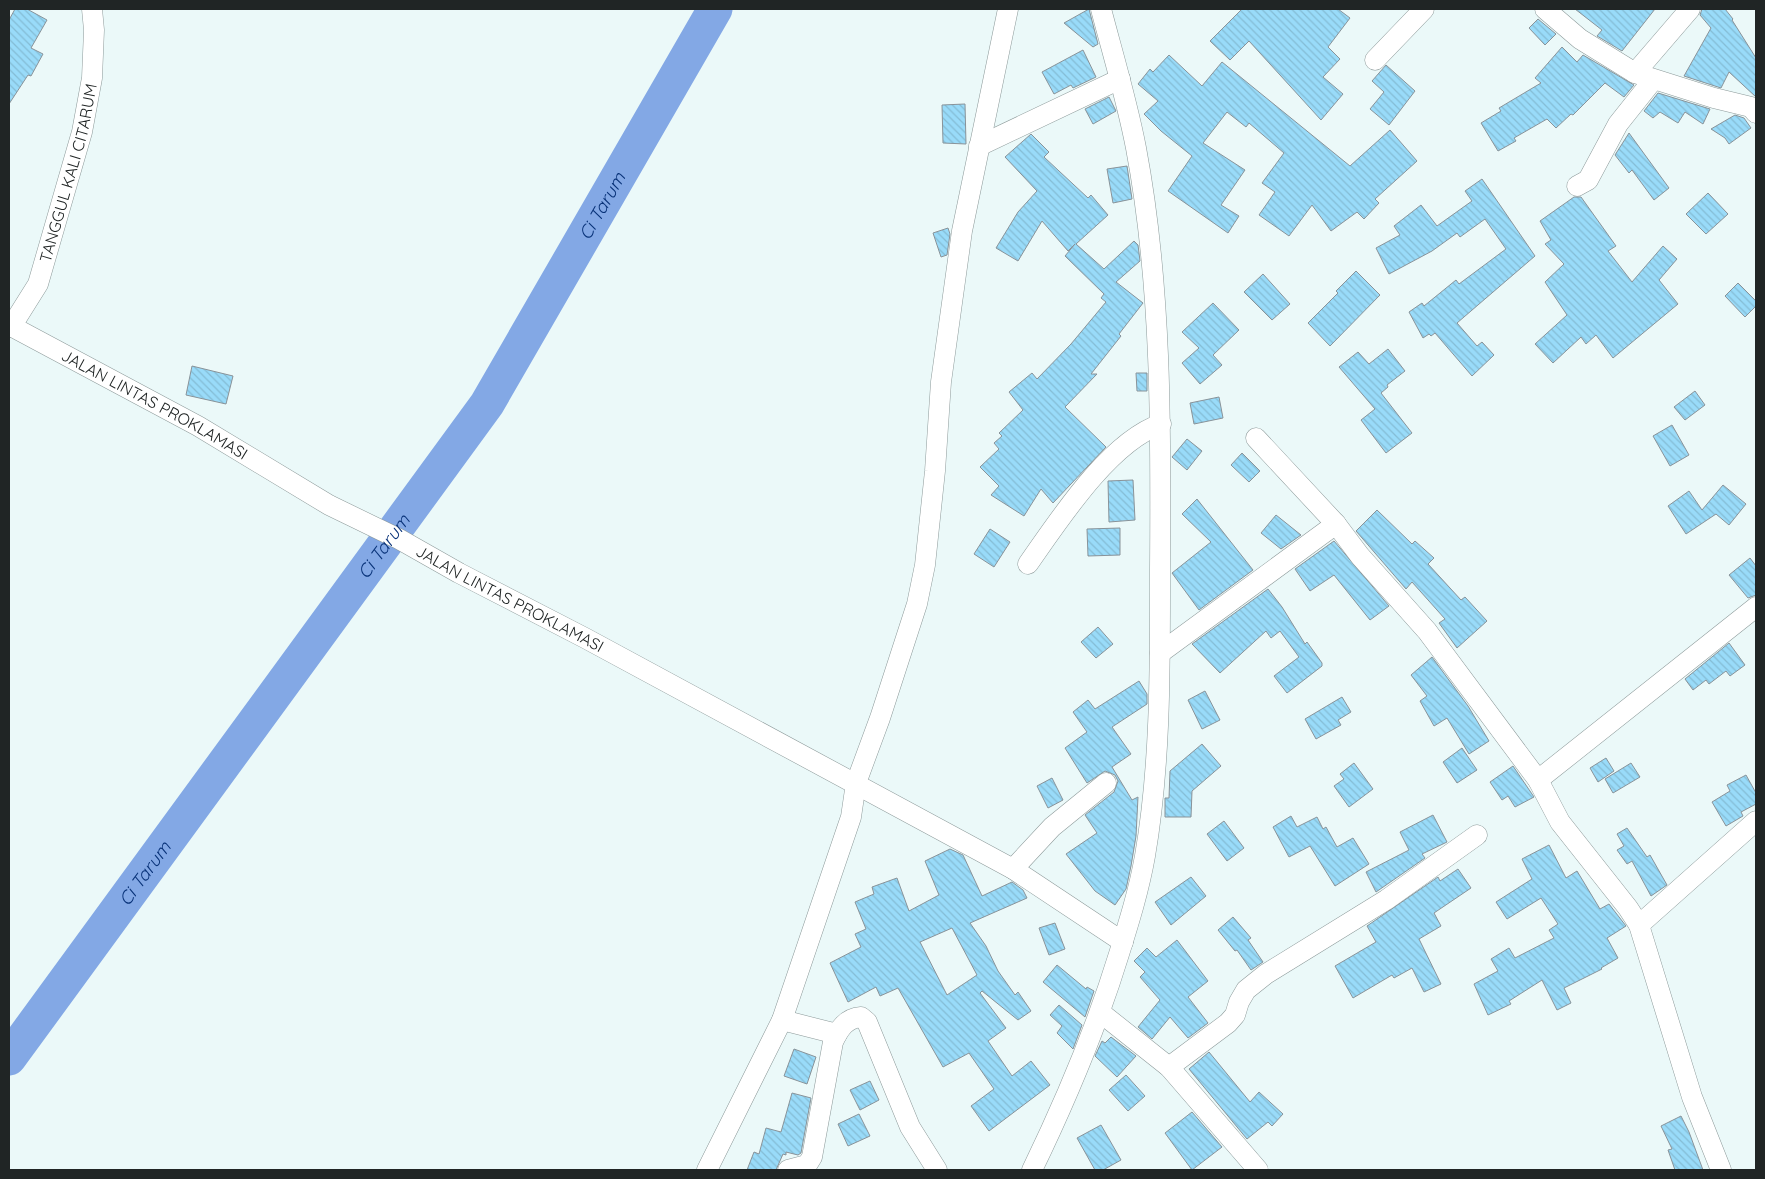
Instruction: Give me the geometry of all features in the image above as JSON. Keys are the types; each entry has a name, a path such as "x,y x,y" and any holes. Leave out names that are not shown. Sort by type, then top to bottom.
{"street":[{"name":"TANGGUL KALI CITARUM","path":"10,326 38,284 82,132 92,78 94,30 92,9"},
{"path":"707,1170 782,1020 851,817 856,783 880,718 910,623 925,565 935,471 941,382 962,231 1008,9"},
{"path":"1032,1170 1056,1120 1101,1013 1136,900 1145,856 1154,785 1160,653 1161,424 1151,258 1136,146 1120,79 1100,9"},
{"path":"1375,60 1424,9"},
{"path":"1545,9 1612,61 1644,76 1755,109"},
{"path":"1577,186 1588,180 1644,76 1690,9"},
{"path":"979,146 1120,79"},
{"name":"JALAN LINTAS PROKLAMASI","path":"10,326 198,426 329,504 399,539 459,573 856,783 1013,869 1123,942"},
{"path":"1028,564 1073,500 1120,450 1145,429 1161,424"},
{"path":"1256,438 1336,524 1360,556 1427,631 1538,780 1560,822 1628,908 1639,925 1692,1096 1721,1170"},
{"path":"1160,653 1336,524"},
{"path":"1538,780 1756,607"},
{"path":"1013,869 1052,827 1106,783"},
{"path":"1639,925 1756,821"},
{"path":"1169,1067 1228,1024 1235,1015 1239,1002 1246,990 1266,974 1386,900 1477,835"},
{"path":"1101,1013 1169,1067 1258,1170"},
{"path":"788,1170 803,1167 812,1157 833,1042 837,1034 852,1018 861,1017 866,1020 910,1127 937,1170"},
{"path":"782,1020 837,1034"}],"building":[{"path":"15,9 27,9 47,20 31,48 43,54 31,76 28,75 9,104 9,20"},
{"path":"1089,9 1098,44 1093,47 1064,23"},
{"path":"1242,9 1338,9 1350,18 1328,47 1340,59 1323,77 1343,94 1321,120 1249,41 1230,60 1210,41"},
{"path":"1575,9 1655,9 1622,51 1597,36 1602,30"},
{"path":"1702,9 1725,9 1733,19 1756,58 1756,97 1729,72 1721,88 1684,76 1711,28 1700,15"},
{"path":"1538,19 1556,34 1545,45 1529,28"},
{"path":"1562,47 1577,62 1583,55 1634,85 1624,97 1605,83 1573,115 1571,114 1556,128 1547,119 1514,138 1516,141 1498,151 1481,123 1501,111 1499,108 1541,83 1535,78"},
{"path":"1083,50 1096,77 1073,88 1071,85 1054,94 1042,72"},
{"path":"1169,55 1202,86 1222,62 1350,166 1390,130 1417,161 1375,199 1379,203 1364,219 1357,212 1331,231 1312,205 1289,236 1259,215 1275,192 1262,183 1284,153 1249,123 1246,127 1227,112 1203,143 1245,170 1221,205 1239,216 1228,233 1168,191 1192,156 1161,131 1144,114 1158,101 1138,84 1150,69 1153,72"},
{"path":"1386,65 1415,91 1389,125 1370,109 1384,92 1372,81"},
{"path":"1658,93 1710,109 1703,124 1685,112 1678,123 1660,112 1653,118 1644,111"},
{"path":"1109,97 1116,111 1093,124 1085,109"},
{"path":"965,104 966,144 943,143 942,105"},
{"path":"1735,115 1744,118 1751,128 1729,144 1725,138 1711,129"},
{"path":"1629,133 1669,188 1654,200 1632,170 1629,173 1615,155"},
{"path":"1031,134 1049,152 1044,157 1088,198 1091,195 1108,215 1076,244 1104,269 1134,241 1138,245 1140,261 1116,282 1143,303 1119,334 1121,336 1091,374 1097,374 1065,407 1106,447 1053,503 1041,489 1024,516 991,495 999,486 980,467 999,449 994,443 1002,436 999,433 1023,410 1009,392 1032,373 1037,379 1071,344 1106,302 1101,298 1104,294 1065,256 1075,244 1068,251 1042,221 1018,261 996,248 1018,212 1037,191 1005,157"},
{"path":"1127,166 1132,199 1113,203 1107,169"},
{"path":"1482,179 1535,256 1457,323 1477,346 1482,342 1494,355 1472,376 1435,333 1423,338 1409,312 1422,303 1424,306 1456,280 1459,284 1506,249 1485,219 1460,237 1457,233 1432,251 1389,274 1376,248 1400,235 1394,226 1421,205 1437,226 1472,201 1465,191"},
{"path":"1708,193 1728,214 1706,234 1686,214"},
{"path":"1574,197 1581,197 1616,246 1608,251 1632,282 1663,246 1677,259 1659,280 1678,304 1613,358 1596,335 1586,344 1581,337 1553,363 1535,344 1567,315 1545,282 1564,264 1545,244 1551,240 1540,221"},
{"path":"948,228 950,234 947,255 941,257 933,233"},
{"path":"1356,271 1380,295 1330,346 1308,323 1338,293 1336,291"},
{"path":"1263,274 1290,304 1272,320 1244,292"},
{"path":"1738,283 1756,301 1756,306 1745,317 1725,296"},
{"path":"1213,303 1239,330 1213,355 1222,365 1200,384 1182,363 1199,348 1182,332"},
{"path":"1388,349 1405,371 1387,385 1388,387 1381,393 1412,433 1386,453 1361,420 1375,409 1339,367 1358,352 1369,364"},
{"path":"192,366 233,376 226,404 186,395"},
{"path":"1136,373 1147,373 1147,391 1137,391"},
{"path":"1695,391 1705,405 1685,420 1674,407"},
{"path":"1219,397 1223,418 1194,424 1190,403"},
{"path":"1672,425 1689,455 1670,466 1653,436"},
{"path":"1187,439 1202,451 1187,470 1172,457"},
{"path":"1242,453 1260,471 1249,482 1231,465"},
{"path":"1133,480 1135,520 1109,522 1108,481"},
{"path":"1723,485 1746,504 1729,525 1716,514 1686,534 1668,506 1689,491 1702,510"},
{"path":"1197,499 1253,570 1199,610 1172,573 1211,542 1182,514"},
{"path":"1377,510 1412,544 1415,541 1434,558 1428,564 1461,600 1465,597 1487,621 1457,648 1439,623 1445,619 1412,582 1406,589 1356,531"},
{"path":"1276,515 1301,535 1281,549 1261,533"},
{"path":"1120,528 1120,555 1088,556 1087,529"},
{"path":"990,529 1010,542 994,567 974,554"},
{"path":"1334,541 1389,606 1370,620 1334,575 1310,591 1295,569"},
{"path":"1750,558 1756,566 1756,595 1748,598 1729,575"},
{"path":"1268,589 1282,607 1305,644 1307,642 1322,663 1322,666 1287,693 1274,676 1299,657 1280,631 1271,638 1266,631 1220,673 1192,644"},
{"path":"1098,627 1113,644 1096,658 1081,642"},
{"path":"1729,643 1745,665 1730,676 1726,671 1709,684 1706,680 1693,690 1685,679"},
{"path":"1432,657 1468,706 1489,741 1469,754 1447,718 1434,726 1420,701 1427,696 1411,675"},
{"path":"1139,681 1147,694 1147,704 1112,727 1131,754 1112,767 1132,800 1138,797 1136,836 1131,866 1126,889 1115,905 1095,891 1066,854 1097,833 1085,815 1114,792 1118,781 1115,775 1105,771 1087,783 1065,748 1087,732 1073,712 1088,700 1095,709"},
{"path":"1205,691 1220,720 1202,729 1188,700"},
{"path":"1342,697 1351,712 1338,720 1341,725 1316,739 1305,719"},
{"path":"1202,744 1221,766 1192,791 1191,817 1165,817 1165,798 1169,798 1170,771"},
{"path":"1462,748 1477,770 1457,783 1443,762"},
{"path":"1606,758 1614,771 1598,782 1590,768"},
{"path":"1354,763 1373,789 1349,807 1334,786 1344,779 1340,774"},
{"path":"1631,763 1640,777 1613,793 1605,779"},
{"path":"1513,766 1534,797 1515,807 1508,796 1502,800 1490,782"},
{"path":"1746,775 1756,793 1756,804 1741,812 1743,816 1726,826 1712,802 1730,791 1727,785"},
{"path":"1052,778 1063,800 1048,808 1037,786"},
{"path":"1433,815 1447,842 1422,854 1425,858 1376,892 1366,872 1409,850 1400,832"},
{"path":"1291,816 1297,827 1317,817 1323,829 1326,827 1337,847 1353,838 1369,864 1335,886 1310,846 1289,857 1273,827"},
{"path":"1224,821 1244,848 1227,861 1207,834"},
{"path":"1627,828 1647,857 1650,855 1667,885 1651,896 1632,861 1627,864 1617,850 1624,846 1617,834"},
{"path":"1549,845 1566,878 1577,871 1600,909 1609,904 1626,926 1607,938 1618,958 1602,969 1564,988 1571,1003 1557,1010 1542,980 1509,1001 1511,1004 1488,1015 1474,984 1498,971 1491,959 1509,948 1515,958 1554,938 1549,930 1558,924 1541,898 1507,919 1496,902 1532,879 1522,859"},
{"path":"950,849 963,855 982,896 1012,882 1023,890 1027,898 970,923 986,946 998,971 1015,995 1018,992 1031,1011 1018,1020 982,991 980,993 1006,1028 988,1041 1012,1076 1031,1061 1050,1085 989,1131 971,1106 994,1089 969,1053 943,1067 898,988 880,996 876,987 848,1002 830,963 861,947 855,934 866,929 855,902 874,894 872,887 897,878 909,911 939,895 925,861","holes":["952,928 977,975 947,995 920,942"]},
{"path":"1458,869 1471,888 1434,913 1441,926 1419,939 1441,984 1424,992 1412,968 1394,978 1392,975 1353,998 1335,966 1376,942 1367,926 1438,877 1440,881"},
{"path":"1191,877 1206,896 1171,925 1155,902"},
{"path":"1233,917 1251,938 1248,940 1263,962 1251,970 1237,950 1235,951 1218,930"},
{"path":"1055,923 1065,949 1049,955 1039,928"},
{"path":"1177,940 1208,981 1188,997 1208,1023 1188,1038 1170,1017 1152,1039 1138,1027 1160,1000 1140,977 1145,972 1134,961 1147,948 1156,957"},
{"path":"1057,965 1086,989 1087,987 1094,991 1085,1017 1043,982"},
{"path":"1059,1005 1082,1025 1073,1049 1057,1033 1062,1026 1050,1015"},
{"path":"1111,1037 1136,1056 1117,1077 1095,1056 1102,1041 1105,1043"},
{"path":"794,1049 816,1057 807,1084 784,1076"},
{"path":"1209,1052 1250,1102 1259,1092 1283,1114 1272,1126 1268,1122 1247,1139 1189,1069"},
{"path":"1126,1075 1145,1096 1128,1111 1109,1090"},
{"path":"870,1081 879,1100 860,1110 850,1090"},
{"path":"792,1093 811,1098 801,1153 798,1155 786,1152 786,1155 783,1154 776,1170 747,1170 754,1152 759,1154 766,1128 781,1132"},
{"path":"1192,1112 1222,1147 1192,1170 1165,1133"},
{"path":"859,1114 870,1136 848,1146 838,1124"},
{"path":"1681,1116 1703,1170 1675,1170 1668,1150 1672,1149 1661,1126"},
{"path":"1101,1125 1121,1160 1103,1170 1095,1170 1077,1138"}],"waterway":[{"name":"Ci Tarum","path":"9,1058 487,404 715,9"}]}
